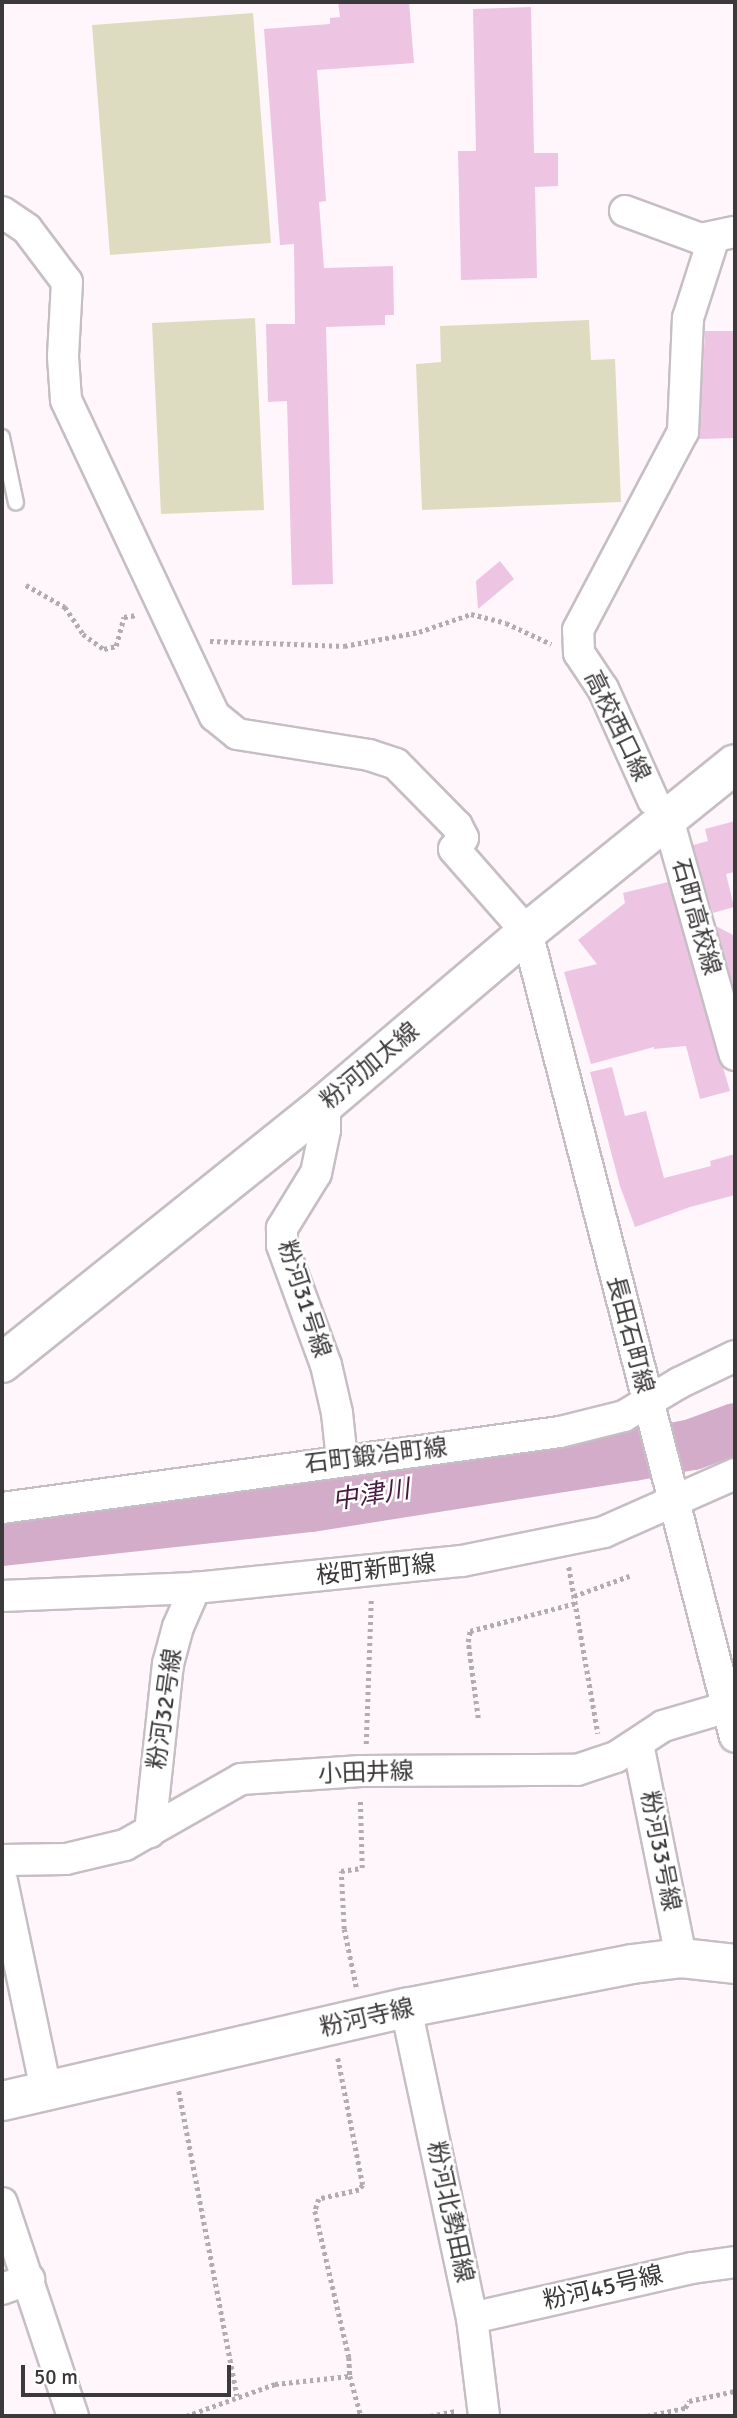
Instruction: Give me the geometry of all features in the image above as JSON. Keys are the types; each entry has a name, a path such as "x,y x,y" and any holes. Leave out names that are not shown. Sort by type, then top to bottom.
{"main road":[{"name":"粉河加太線","path":"2,1363 325,1104 527,932 660,810 735,764"},
{"name":"粉河寺線","path":"2,2101 407,2008 632,1964 681,1958 735,1964"}],"street":[{"path":"625,211 701,239 725,234"},
{"path":"2,212 27,229 37,247 63,274 67,282 63,357 66,400 215,716 237,734 369,755 396,764 457,826 463,838 454,849 527,932"},
{"path":"582,657 578,630 585,611 669,462 683,432 688,318 725,234"},
{"name":"高校西口線","path":"582,657 603,689 660,810"},
{"name":"石町高校線","path":"660,810 734,1046"},
{"name":"長田石町線","path":"527,932 650,1411 732,1706 735,1737"},
{"name":"粉河31号線","path":"325,1104 325,1130 316,1172 282,1228 282,1245 326,1365 337,1413 342,1461"},
{"name":"石町鍛冶町線","path":"2,1507 560,1432 650,1411 678,1383 735,1356"},
{"name":"桜町新町線","path":"2,1597 195,1588 463,1561 604,1532 672,1491 735,1474"},
{"name":"粉河32号線","path":"149,1832 168,1664 178,1627 195,1588"},
{"name":"小田井線","path":"2,1860 65,1859 125,1845 241,1779 361,1771 577,1770 602,1763 638,1744 663,1726 732,1706"},
{"name":"粉河33号線","path":"638,1744 681,1958"},
{"path":"2,1881 46,2090"},
{"name":"粉河北勢田線","path":"407,2008 472,2318 484,2416"},
{"path":"2,2203 15,2284 73,2416"},
{"name":"粉河45号線","path":"472,2318 692,2268 735,2262"}],"lane":[{"path":"2,437 16,503"}],"path":[{"path":"26,585 65,607 83,634 104,649 116,646 122,622 127,614 172,628 191,639 344,646 419,632 471,614 530,633 582,657"},
{"path":"564,1542 602,1763"},
{"path":"575,1595 629,1576"},
{"path":"478,1718 468,1642 470,1632 576,1603"},
{"path":"331,2026 363,2185 359,2190 319,2199 315,2211 361,2416"},
{"path":"174,2061 237,2396"},
{"path":"186,2416 275,2384 350,2376"},
{"path":"647,2416 685,2408 689,2400 735,2391"}],"shaded area":[{"path":"253,13 271,243 110,255 92,25"},
{"path":"255,318 264,510 161,514 152,323"},
{"path":"589,320 591,360 615,359 621,502 422,510 416,364 441,362 440,326"}],"building":[{"path":"338,2 409,2 414,63 317,70 326,201 319,202 324,268 393,266 394,315 385,315 385,325 326,327 333,584 292,585 287,401 268,402 266,324 295,324 294,244 280,245 264,29 330,24 330,18 340,17"},
{"path":"531,7 534,153 558,153 558,186 535,187 537,278 461,280 458,151 476,151 473,9"},
{"path":"705,331 735,331 735,438 699,439"},
{"path":"500,561 514,579 478,609 476,581"},
{"path":"735,821 735,872 726,874 734,907 713,913 693,845 708,841 705,829"},
{"path":"668,882 730,1091 700,1099 686,1046 654,1047 591,1064 564,972 597,964 578,940 625,903 623,893"},
{"path":"716,926 735,936 735,992"},
{"path":"612,1067 625,1116 646,1111 664,1178 711,1166 710,1161 735,1154 735,1195 690,1207 635,1227 620,1186 590,1072"}],"waterway":[{"name":"中津川","path":"2,1540 310,1506 633,1455 692,1444 735,1428"}]}
